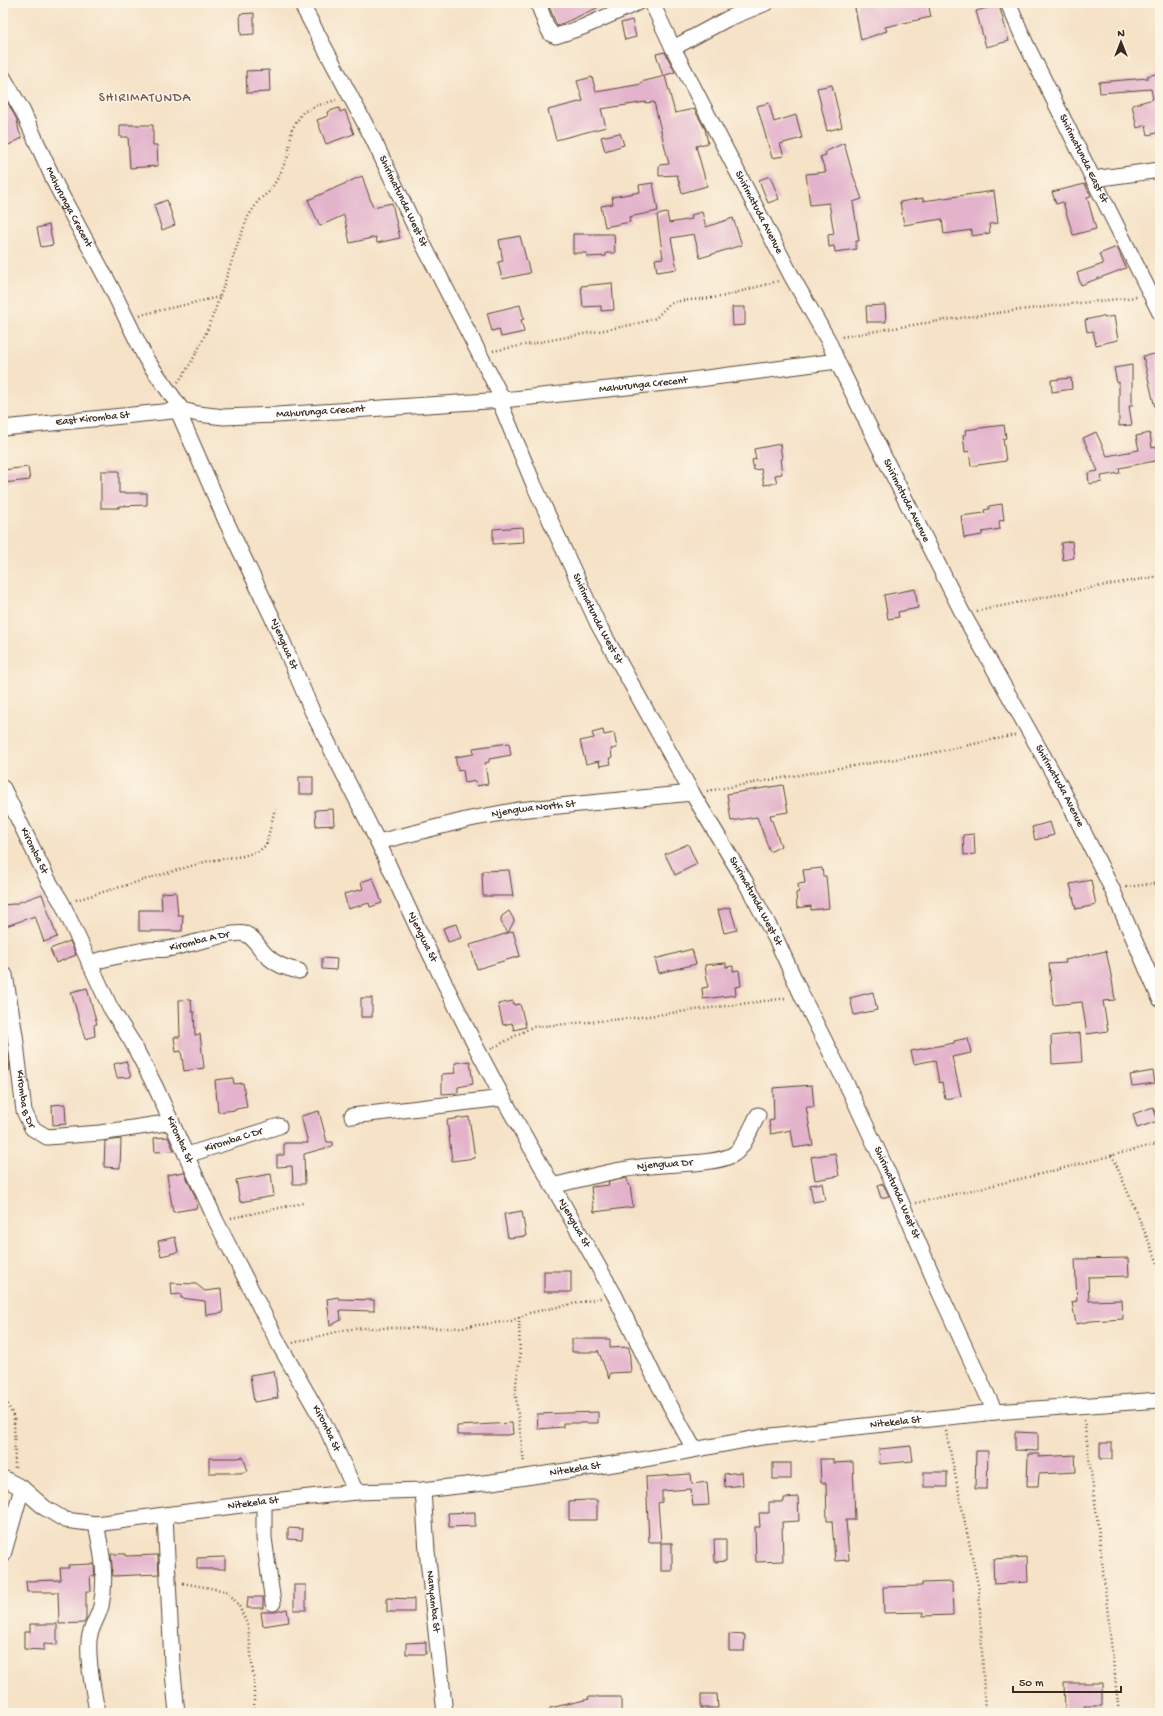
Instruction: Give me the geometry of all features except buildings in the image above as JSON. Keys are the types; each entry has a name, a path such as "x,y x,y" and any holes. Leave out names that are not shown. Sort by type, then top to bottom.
{"street":[{"name":"Shirimatunda West St","path":"301,3 350,96 479,354 501,400 534,485 598,624 692,793 745,881 850,1091 903,1206 939,1291 995,1412"},
{"path":"538,3 546,25 551,34 556,36 637,3"},
{"name":"Shirimatuda Avenue","path":"652,3 673,48 792,277 828,340 837,361 963,614 1063,791 1112,889 1160,999"},
{"path":"673,48 727,19 766,3"},
{"name":"Shirimatunda East St","path":"1008,3 1025,42 1160,313"},
{"name":"Mahurunga Crecent","path":"3,77 23,112 57,187 146,359 180,410 224,417 278,415 501,400 677,382 837,361"},
{"path":"1093,179 1160,170"},
{"name":"East Kiromba St","path":"3,428 180,410"},
{"name":"Njengwa St","path":"180,410 226,521 273,619 312,711 378,842 416,925 480,1055 552,1186 615,1296 654,1376 694,1450"},
{"name":"Kiromba St","path":"3,788 48,880 62,903 110,1007 132,1042 172,1122 216,1220 280,1346 324,1423 356,1492"},
{"name":"Njengwa North St","path":"378,842 470,819 518,810 692,793"},
{"name":"Kiromba A Dr","path":"89,963 131,953 168,949 219,937 244,934 252,938 274,962 284,967 299,971"},
{"name":"Kiromba B Dr","path":"5,975 15,1035 24,1111 32,1128 47,1137 100,1133 172,1122"},
{"path":"352,1116 503,1098"},
{"name":"Njengwa Dr","path":"552,1186 604,1172 723,1159 735,1154 758,1115"},
{"name":"Kiromba C Dr","path":"187,1156 279,1126"},
{"name":"Nitekela St","path":"14,1483 45,1508 65,1520 96,1524 264,1502 356,1492 423,1490 525,1477 618,1463 762,1437 995,1412 1160,1400"},
{"path":"3,1555 14,1483"},
{"name":"Nanyamba St","path":"423,1490 427,1552 445,1713"},
{"path":"264,1502 264,1538 273,1603"},
{"path":"165,1515 177,1713"},
{"path":"96,1524 102,1554 105,1582 100,1607 93,1624 89,1640 90,1670 97,1713"}],"path":[{"path":"169,394 190,366 219,297 238,241 248,217 258,201 270,191 279,176 288,156 292,130 300,116 303,112 319,105 350,96"},
{"path":"479,354 636,324 656,318 670,304 680,300 721,297 792,277"},
{"path":"828,340 880,330 974,317 1152,296"},
{"path":"126,318 219,297"},
{"path":"963,614 1095,587 1160,576"},
{"path":"692,793 833,768 928,754 1029,732"},
{"path":"62,903 208,861 243,856 259,851 266,844 275,809"},
{"path":"1112,889 1160,883"},
{"path":"480,1055 532,1027 633,1018 802,996"},
{"path":"903,1206 1037,1175 1160,1143"},
{"path":"1112,1155 1160,1268"},
{"path":"216,1220 303,1203"},
{"path":"280,1346 344,1330 362,1328 452,1328 511,1321 529,1313 584,1300 615,1296"},
{"path":"519,1317 520,1359 516,1383 516,1398 525,1477"},
{"path":"3,1393 14,1418 14,1483"},
{"path":"1082,1405 1097,1517 1119,1713"},
{"path":"944,1418 979,1590 985,1713"},
{"path":"168,1580 226,1591 232,1596 239,1606 248,1626 254,1682 254,1713"}],"district":[{"name":"SHIRIMATUNDA","path":"145,98"}]}
